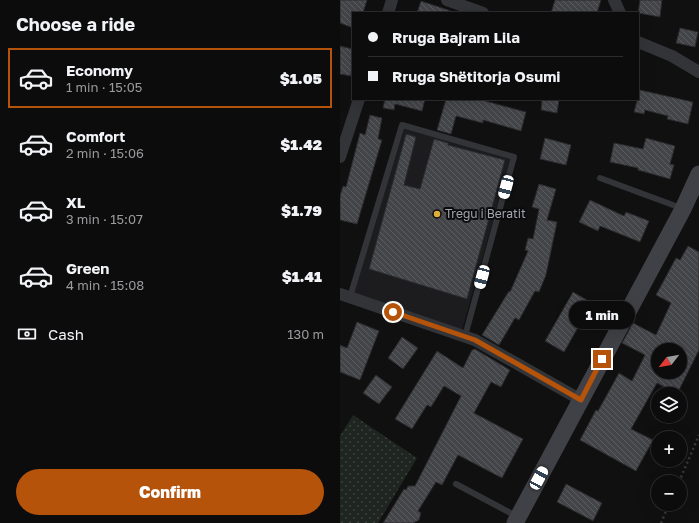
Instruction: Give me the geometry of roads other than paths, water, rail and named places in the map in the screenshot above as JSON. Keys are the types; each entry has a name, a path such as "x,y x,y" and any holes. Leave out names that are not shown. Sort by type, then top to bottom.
{"main road":[{"path":"517,520 683,209 699,174"}],"street":[{"path":"388,12 392,0"},
{"path":"447,0 479,12"},
{"path":"614,0 620,12"},
{"path":"639,42 672,56 699,72"},
{"path":"340,157 344,135 359,100"},
{"path":"345,295 475,340 581,400"}],"lane":[{"path":"345,295 402,125 514,157 466,336"},
{"path":"600,178 683,209"},
{"path":"456,484 517,520"}],"place":[{"name":"Tregu i Beratit","path":"437,214"}]}
